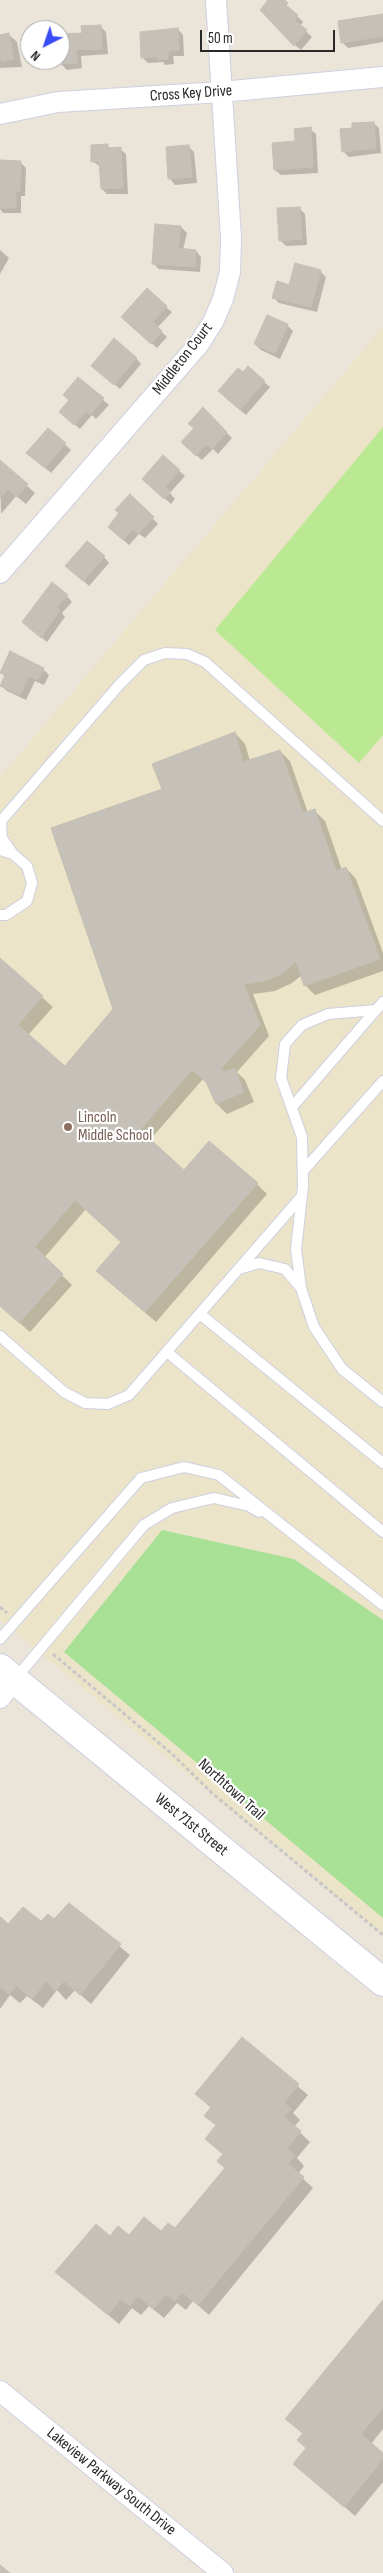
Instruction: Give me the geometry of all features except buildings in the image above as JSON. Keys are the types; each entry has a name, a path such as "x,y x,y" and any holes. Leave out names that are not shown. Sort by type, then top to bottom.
{"main road":[{"name":"West 71st Street","path":"5,1682 383,1982"}],"street":[{"name":"Middleton Court","path":"0,573 194,351 217,315 228,282 232,256 216,0"},
{"name":"Cross Key Drive","path":"0,114 58,102 221,92 383,77"},
{"name":"Lakeview Parkway South Drive","path":"0,2391 223,2573"}],"lane":[{"path":"0,915 6,915 27,901 32,883 27,866 13,854 2,838 0,822 120,684 144,660 165,653 187,654 204,662 383,821"},
{"path":"0,850 13,854"},
{"path":"293,1106 380,1006"},
{"path":"380,1006 328,1014 302,1025 285,1044 281,1078 293,1106 302,1137 302,1196 296,1248 300,1288 314,1327 342,1369 383,1402"},
{"path":"302,1171 383,1081"},
{"path":"0,1336 64,1392 85,1403 108,1404 129,1395 302,1196"},
{"path":"239,1269 259,1263 285,1269 300,1288"},
{"path":"200,1314 383,1463"},
{"path":"167,1352 383,1532"},
{"path":"0,1639 141,1478 184,1467 219,1475 383,1604"},
{"path":"5,1682 43,1645 144,1525 172,1508 214,1498 249,1506 294,1533"}],"path":[{"path":"0,1607 16,1621"},
{"name":"Northtown Trail","path":"43,1645 171,1752 212,1793 383,1935"}],"shaded area":[{"path":"383,327 383,1935 0,1620 0,777"}],"green space":[{"path":"383,427 383,735 359,763 215,630"},
{"path":"162,1530 294,1559 383,1620 383,1918 64,1652"}],"place":[{"name":"Lincoln Middle School","path":"68,1127"}]}
